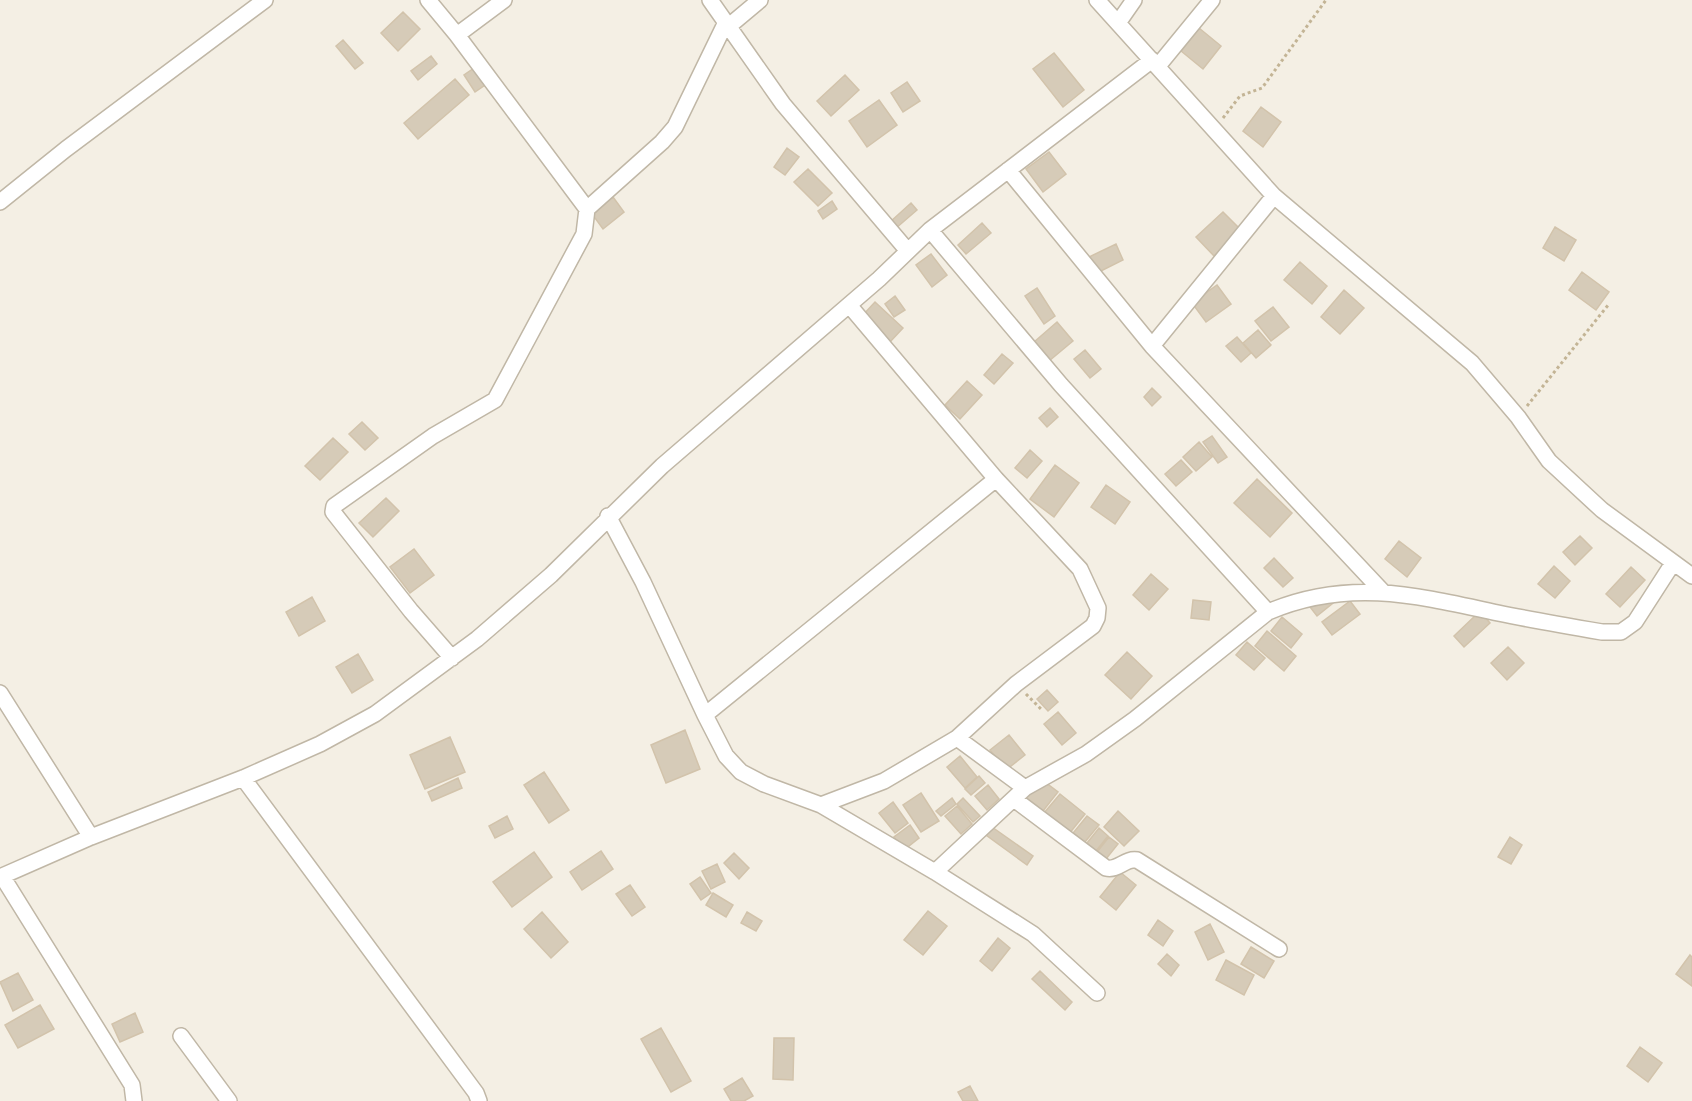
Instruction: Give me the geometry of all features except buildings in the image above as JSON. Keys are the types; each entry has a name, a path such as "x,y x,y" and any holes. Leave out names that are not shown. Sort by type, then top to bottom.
{"street":[{"path":"0,202 66,149 265,0"},
{"path":"428,0 457,35 587,209"},
{"path":"457,35 504,0"},
{"path":"710,0 783,104 907,250"},
{"path":"452,658 339,523 333,512 334,506 433,436 495,400 584,234 587,209 662,142 675,127 728,24 760,0"},
{"path":"1097,0 1274,196 1472,363 1518,417 1549,461 1602,510 1692,576"},
{"path":"1118,23 1134,0"},
{"path":"134,1101 132,1085 3,873 243,778 320,744 375,714 452,658 551,575 608,516 662,466 849,305 930,230 1155,63 1212,0"},
{"path":"1008,170 1152,346 1382,591"},
{"path":"1152,346 1274,196"},
{"path":"930,230 1061,385 1268,612"},
{"path":"821,806 884,781 957,738 1016,684 1093,626 1098,608 1080,570 996,479 849,305"},
{"path":"705,715 996,479"},
{"path":"608,516 643,582 726,756 741,772 764,784 821,806 935,872 1034,934 1097,993"},
{"path":"935,872 1025,788 1086,754 1111,736 1268,612 1333,592 1382,591 1602,632 1621,632 1635,622 1672,563"},
{"path":"0,693 91,837"},
{"path":"957,738 1025,788"},
{"path":"243,778 476,1093 479,1101"},
{"path":"1014,799 1106,868 1113,869 1127,861 1137,860 1279,949"},
{"path":"181,1035 229,1101"}],"path":[{"path":"1214,129 1240,96 1263,88 1326,0"},
{"path":"1518,417 1609,304"},
{"path":"1016,684 1042,710"}]}
